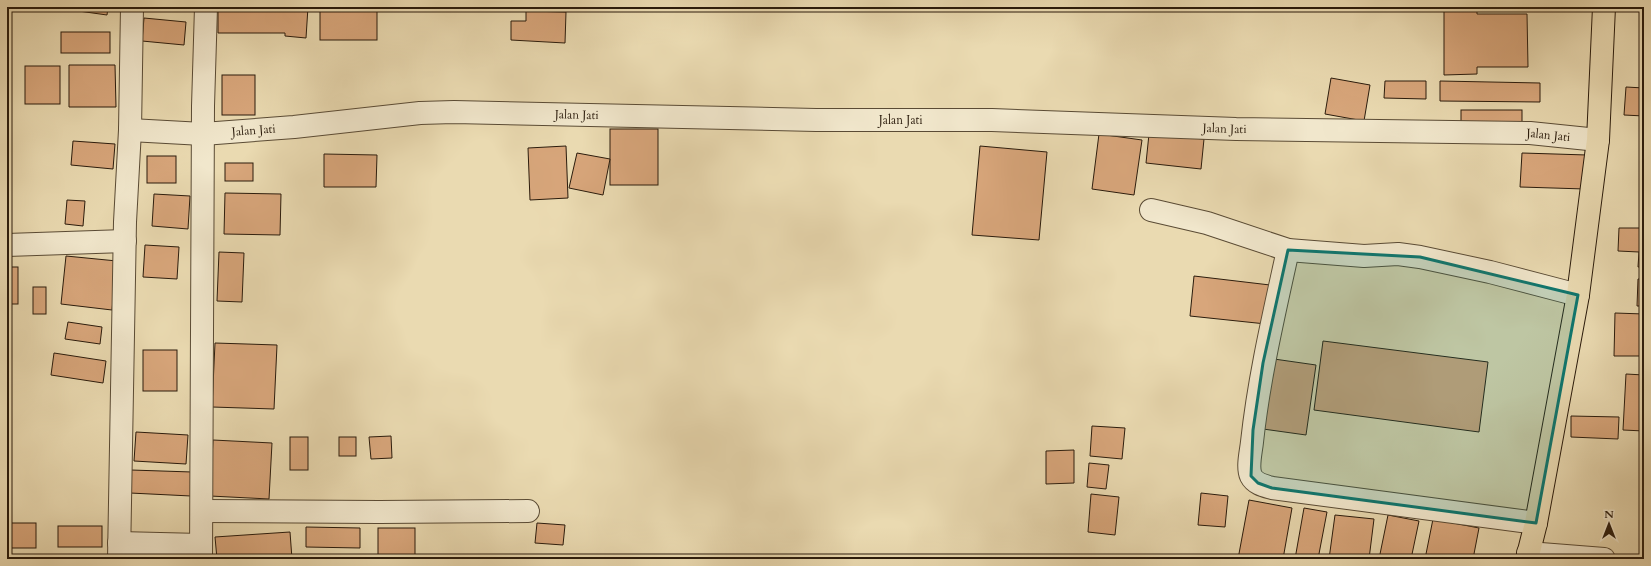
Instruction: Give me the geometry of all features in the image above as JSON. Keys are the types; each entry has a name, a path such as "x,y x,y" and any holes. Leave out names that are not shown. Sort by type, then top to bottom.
{"main road":[{"path":"1528,556 1536,523 1578,295 1598,140 1604,7"}],"street":[{"path":"132,7 130,130 125,240 119,551 201,552 203,134 206,7"},
{"name":"Jalan Jati","path":"130,130 203,134 294,127 420,113 454,112 816,120 992,120 1236,129 1530,133 1598,140"},
{"path":"1151,210 1207,223 1288,250 1364,256 1398,254 1420,257 1490,272 1578,295"},
{"path":"7,245 125,240"},
{"path":"1288,250 1263,363 1252,443 1250,466 1252,476 1258,483 1272,488 1536,523"},
{"path":"202,511 379,512 528,510"},
{"path":"1528,556 1604,559"}],"highlighted area":[{"path":"1288,250 1420,257 1578,295 1536,523 1272,488 1258,483 1251,476 1253,430 1263,363"}],"building":[{"path":"50,7 108,7 107,15"},
{"path":"218,7 308,7 306,38 285,36 285,33 218,33"},
{"path":"320,7 377,7 377,40 320,40"},
{"path":"1444,7 1477,7 1477,14 1527,14 1528,67 1477,67 1477,74 1444,75"},
{"path":"526,11 566,12 565,43 511,40 511,21 526,21"},
{"path":"144,18 186,22 184,45 142,41"},
{"path":"61,32 110,32 110,53 61,53"},
{"path":"69,65 115,65 116,107 69,107"},
{"path":"25,66 60,66 60,104 25,104"},
{"path":"222,75 255,75 255,115 222,115"},
{"path":"1331,78 1370,85 1364,121 1325,114"},
{"path":"1385,81 1426,81 1426,99 1384,98"},
{"path":"1440,81 1540,83 1540,102 1440,101"},
{"path":"1626,87 1644,88 1644,116 1624,115"},
{"path":"1461,110 1522,110 1522,130 1461,130"},
{"path":"610,129 658,129 658,185 610,185"},
{"path":"1099,134 1142,140 1134,195 1092,189"},
{"path":"1149,134 1204,139 1201,169 1146,163"},
{"path":"73,141 115,144 113,169 71,165"},
{"path":"566,146 568,198 530,200 528,148"},
{"path":"980,146 1047,152 1039,240 972,235"},
{"path":"577,153 610,159 603,195 569,188"},
{"path":"1522,153 1587,155 1585,189 1520,187"},
{"path":"324,154 377,155 376,187 324,187"},
{"path":"147,156 176,156 176,183 147,183"},
{"path":"225,163 253,163 253,181 225,181"},
{"path":"225,193 281,194 280,235 224,234"},
{"path":"154,194 190,196 188,229 152,226"},
{"path":"67,200 85,201 83,226 65,224"},
{"path":"1643,218 1644,267 1638,267 1639,252 1618,251 1619,228 1642,228"},
{"path":"145,245 179,247 177,279 143,277"},
{"path":"219,252 244,253 242,302 217,301"},
{"path":"66,256 117,261 112,310 61,304"},
{"path":"7,267 18,267 18,304 7,304"},
{"path":"1194,276 1270,285 1266,324 1190,316"},
{"path":"1638,279 1644,279 1644,306 1637,306"},
{"path":"33,287 46,287 46,314 33,314"},
{"path":"1615,313 1644,314 1644,356 1614,356"},
{"path":"68,322 102,327 100,344 65,339"},
{"path":"1323,341 1488,362 1479,432 1314,410"},
{"path":"215,343 277,345 274,409 212,407"},
{"path":"143,350 177,350 177,391 143,391"},
{"path":"54,353 106,361 103,383 51,375"},
{"path":"1274,359 1316,365 1306,435 1263,429"},
{"path":"1626,374 1644,375 1644,431 1623,430"},
{"path":"1571,416 1619,417 1618,439 1571,437"},
{"path":"1092,426 1125,428 1122,459 1090,456"},
{"path":"136,432 188,435 186,464 134,461"},
{"path":"391,436 392,458 371,459 369,437"},
{"path":"290,437 308,437 308,470 290,470"},
{"path":"339,437 356,437 356,456 339,456"},
{"path":"213,440 272,443 269,499 210,496"},
{"path":"1074,450 1074,483 1046,484 1046,451"},
{"path":"1089,463 1109,465 1106,489 1087,487"},
{"path":"131,470 192,472 191,496 130,493"},
{"path":"1201,493 1228,496 1225,527 1198,525"},
{"path":"1091,494 1119,497 1115,535 1088,532"},
{"path":"1249,500 1292,508 1283,559 1238,559"},
{"path":"1304,508 1327,512 1318,559 1295,559"},
{"path":"1335,515 1374,519 1369,559 1329,559"},
{"path":"1388,515 1419,521 1411,559 1379,559"},
{"path":"1433,519 1479,528 1473,559 1425,559"},
{"path":"7,523 36,523 36,548 7,548"},
{"path":"537,523 565,525 563,545 535,543"},
{"path":"58,526 102,526 102,547 58,547"},
{"path":"306,527 360,528 360,548 306,547"},
{"path":"378,528 415,528 415,559 378,559"},
{"path":"290,532 292,559 217,559 215,537"},
{"path":"505,555 505,559 481,559"}]}
